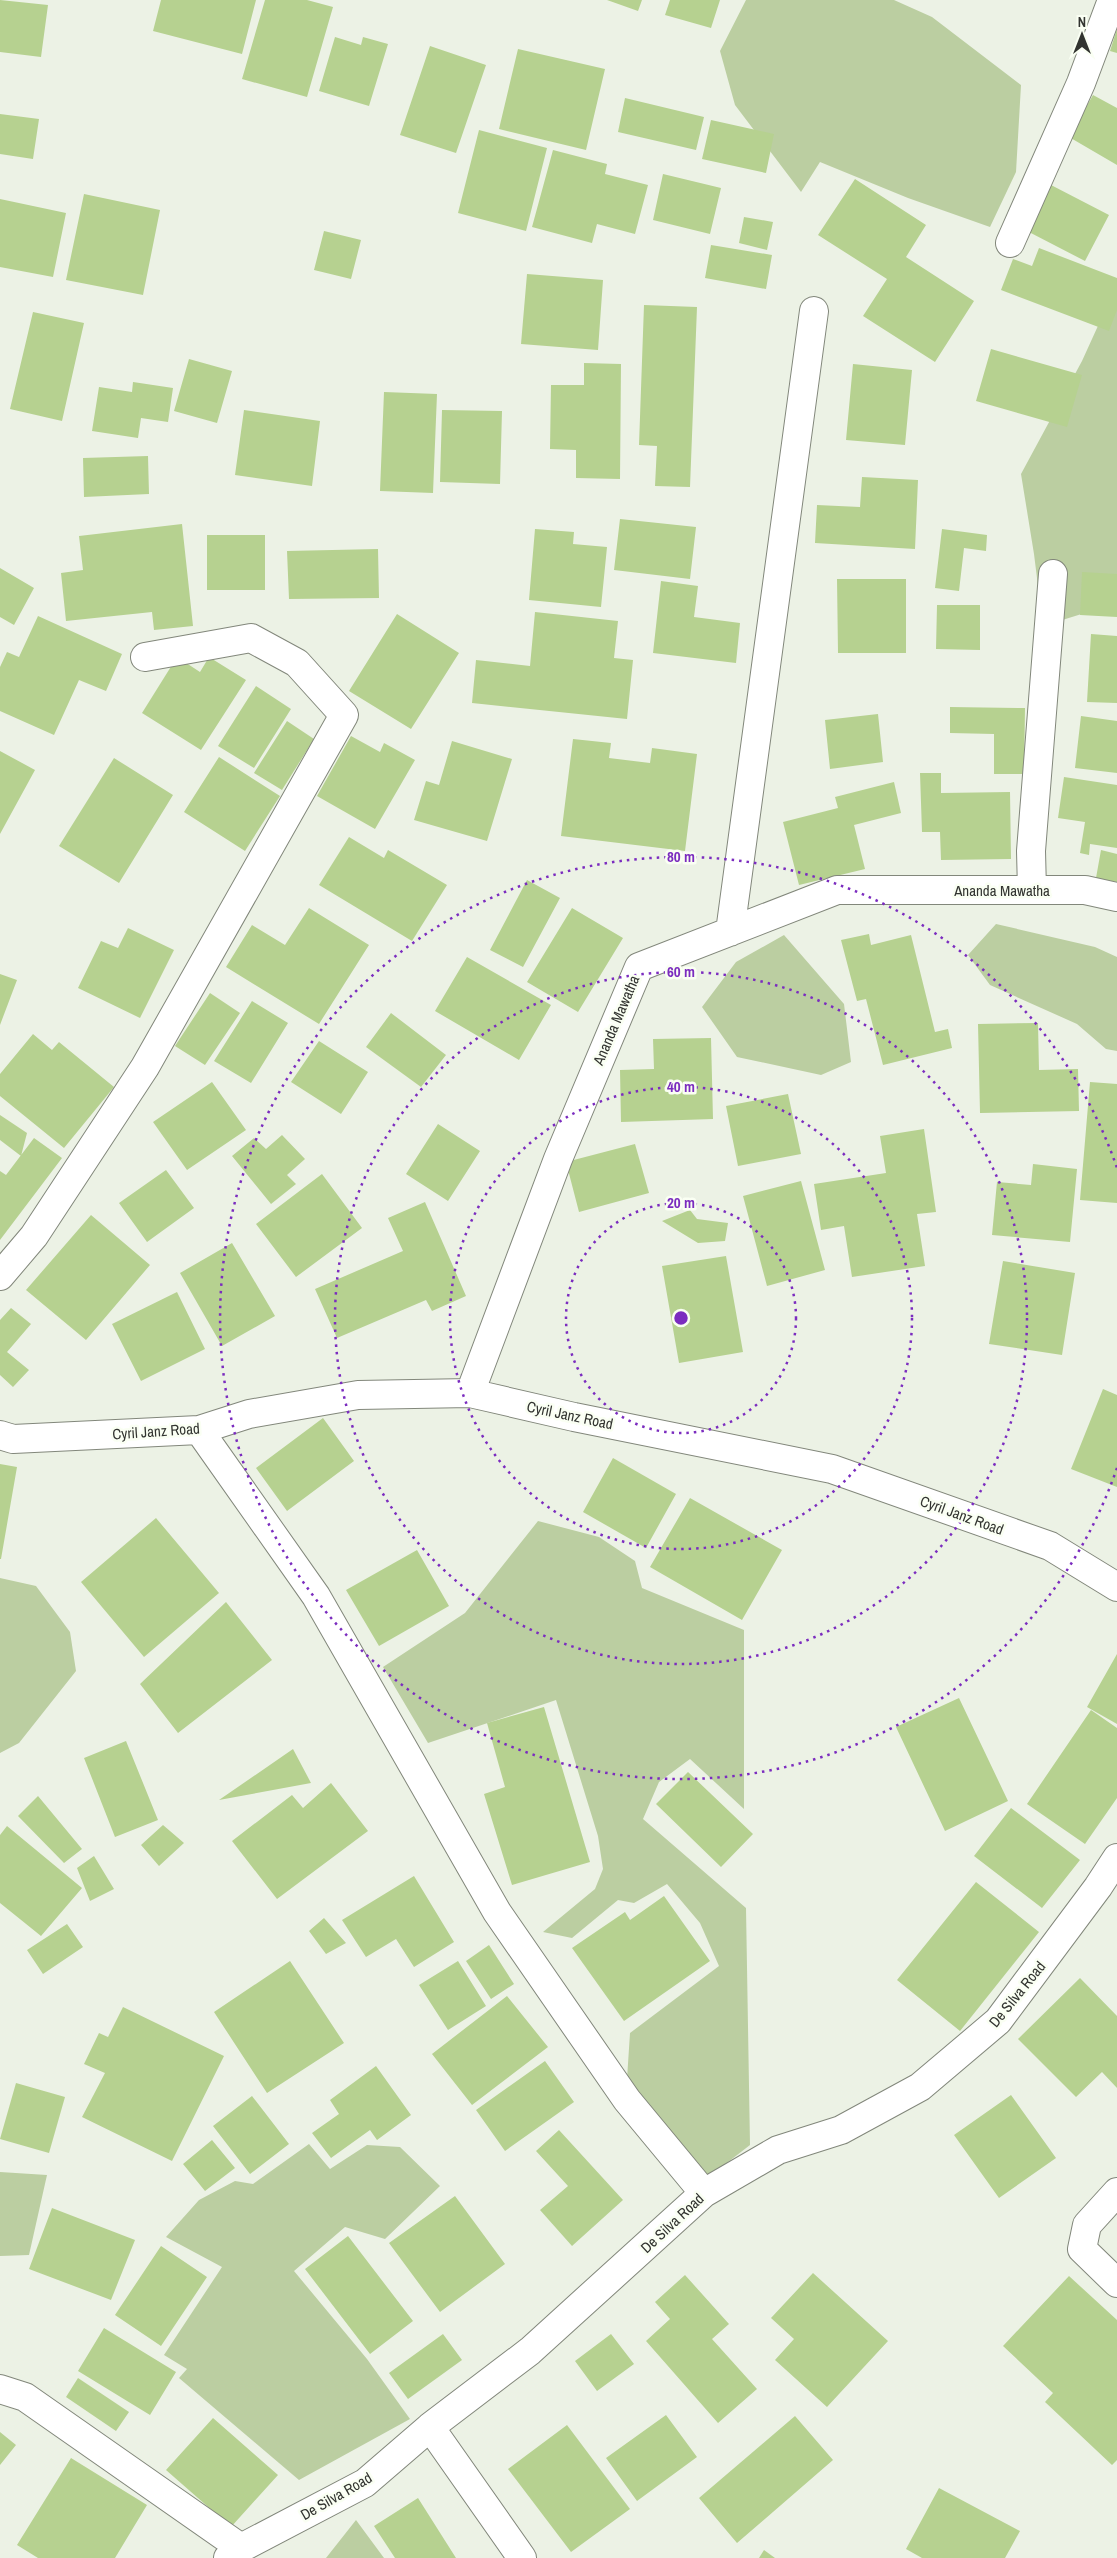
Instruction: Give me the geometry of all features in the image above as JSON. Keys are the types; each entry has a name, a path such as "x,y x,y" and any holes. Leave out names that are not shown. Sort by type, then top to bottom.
{"street":[{"path":"1010,243 1081,83 1112,0"},
{"path":"730,932 814,311"},
{"path":"1032,890 1031,852 1053,574"},
{"path":"0,1276 34,1236 145,1067 344,715 297,663 251,638 145,657"},
{"name":"Ananda Mawatha","path":"470,1393 558,1159 639,967 838,890 1085,890 1117,897"},
{"name":"Cyril Janz Road","path":"0,1435 14,1438 199,1430 249,1414 358,1395 470,1393 574,1417 832,1468 1050,1546 1117,1587"},
{"path":"199,1430 316,1596 497,1912 626,2100 704,2193"},
{"name":"De Silva Road","path":"234,2553 365,2483 430,2427 530,2351 704,2193 778,2150 841,2130 920,2087 998,2020 1098,1887 1117,1858"},
{"path":"1117,2192 1087,2224 1082,2249 1117,2283"},
{"path":"0,2389 25,2397 234,2553"},
{"path":"430,2427 522,2558"}],"green space":[{"path":"746,0 894,0 932,17 1021,85 1016,172 990,227 908,198 820,162 801,192 735,105 720,51"},
{"path":"1117,284 1117,603 1043,626 1021,474 1082,361"},
{"path":"996,924 1095,947 1117,957 1117,1051 1106,1049 1077,1024 990,985 968,955"},
{"path":"784,935 844,1004 851,1062 821,1075 737,1057 702,1007 736,962"},
{"path":"538,1521 599,1537 635,1561 642,1588 744,1630 744,1809 690,1759 659,1782 643,1819 746,1908 750,2145 706,2179 627,2079 630,2033 719,1966 700,1923 667,1884 634,1903 618,1900 572,1938 543,1932 595,1889 603,1869 598,1836 556,1700 428,1743 383,1667 465,1613"},
{"path":"0,1578 36,1586 70,1632 76,1671 19,1743 0,1753"},
{"path":"309,2144 330,2169 367,2145 400,2147 440,2186 385,2239 345,2227 294,2271 367,2359 410,2419 299,2480 179,2378 187,2369 164,2355 222,2267 166,2237 199,2200 235,2181 253,2184"},
{"path":"0,2172 47,2175 29,2255 0,2256"},
{"path":"356,2520 384,2558 326,2558"}],"building":[{"path":"0,0 48,5 41,57 0,52"},
{"path":"161,0 256,0 242,54 153,31"},
{"path":"265,0 307,0 333,7 307,97 242,79"},
{"path":"607,0 642,0 638,11"},
{"path":"670,0 720,0 711,28 665,15"},
{"path":"1117,29 1117,53 1110,51"},
{"path":"335,37 361,45 363,37 388,44 369,106 319,91"},
{"path":"430,46 486,65 456,153 400,135"},
{"path":"518,49 605,69 586,150 499,129"},
{"path":"1093,95 1117,108 1117,165 1069,137"},
{"path":"625,98 704,117 696,150 618,132"},
{"path":"0,114 39,119 33,159 0,154"},
{"path":"711,120 774,134 766,173 702,159"},
{"path":"479,130 547,148 526,231 458,213"},
{"path":"553,150 607,164 605,174 648,185 635,234 597,224 592,243 532,227"},
{"path":"663,174 721,188 710,234 653,220"},
{"path":"855,179 926,225 906,257 974,301 935,362 863,316 887,279 818,235"},
{"path":"1051,185 1109,215 1085,261 1027,231"},
{"path":"84,194 160,210 143,295 66,280"},
{"path":"0,199 66,213 53,277 0,267"},
{"path":"744,217 773,222 767,250 739,243"},
{"path":"324,231 361,240 351,279 314,270"},
{"path":"711,245 772,255 766,289 705,278"},
{"path":"1039,248 1117,278 1117,310 1109,331 1001,290 1013,259 1032,266"},
{"path":"527,274 603,280 598,350 521,344"},
{"path":"644,305 697,307 690,487 655,486 657,446 639,445"},
{"path":"33,312 84,323 62,421 10,409"},
{"path":"991,349 1082,375 1067,427 976,401"},
{"path":"189,359 232,371 217,423 174,411"},
{"path":"584,363 621,364 620,479 576,478 576,450 550,449 551,385 584,385"},
{"path":"853,364 912,370 905,445 846,440"},
{"path":"133,382 173,388 168,422 141,418 138,438 92,431 99,387 132,392"},
{"path":"384,392 437,394 433,493 380,491"},
{"path":"244,410 320,421 312,486 235,475"},
{"path":"442,410 502,411 500,484 440,482"},
{"path":"148,456 149,494 84,497 83,458"},
{"path":"862,477 918,480 915,549 815,543 817,505 860,507"},
{"path":"620,519 696,527 690,579 614,570"},
{"path":"182,524 193,626 154,630 152,612 66,621 61,573 83,570 79,536"},
{"path":"535,529 574,532 573,544 607,547 601,607 529,600"},
{"path":"942,529 987,535 986,551 964,548 959,591 935,588"},
{"path":"207,535 265,535 265,590 207,590"},
{"path":"378,549 379,598 289,599 287,551"},
{"path":"0,568 34,588 14,625 0,617"},
{"path":"1082,572 1117,574 1117,617 1080,615"},
{"path":"837,579 906,579 906,653 838,653"},
{"path":"661,581 698,586 694,617 740,623 736,663 653,653"},
{"path":"937,605 980,605 980,650 936,649"},
{"path":"535,612 618,621 614,658 633,660 627,719 472,703 476,660 530,666"},
{"path":"397,614 459,653 411,729 349,691"},
{"path":"38,616 122,654 106,691 79,680 54,735 0,711 0,667 7,652 19,657"},
{"path":"1091,634 1117,636 1117,703 1087,702"},
{"path":"177,657 200,672 209,657 246,680 201,750 142,713"},
{"path":"256,686 291,709 254,768 218,746"},
{"path":"950,707 1025,708 1024,774 994,774 994,734 950,733"},
{"path":"878,714 883,762 830,769 825,720"},
{"path":"1081,716 1117,721 1117,773 1075,768"},
{"path":"287,721 314,739 282,790 254,773"},
{"path":"351,736 380,752 384,743 415,760 375,829 317,796"},
{"path":"573,739 611,743 609,758 650,763 652,748 697,754 685,851 561,836"},
{"path":"452,741 512,759 487,841 414,820 426,781 439,785"},
{"path":"0,751 35,770 0,834"},
{"path":"219,757 280,796 245,851 184,812"},
{"path":"114,758 173,795 119,883 59,846"},
{"path":"920,773 941,773 941,793 1010,792 1011,859 941,860 940,832 922,832"},
{"path":"1064,777 1117,785 1117,848 1090,844 1089,855 1080,853 1085,822 1058,818"},
{"path":"894,782 901,813 854,825 865,869 799,885 783,822 838,808 835,797"},
{"path":"349,837 384,858 388,850 447,885 412,941 319,885"},
{"path":"1101,850 1117,854 1117,882 1096,878"},
{"path":"527,880 560,898 523,967 490,950"},
{"path":"309,908 369,945 319,1024 226,967 252,925 285,945"},
{"path":"572,908 623,938 578,1012 527,982"},
{"path":"128,928 174,950 140,1018 78,988 101,941 118,948"},
{"path":"869,934 871,945 911,935 935,1032 948,1029 952,1048 883,1065 866,999 857,1001 841,940"},
{"path":"467,957 551,1005 519,1060 435,1011"},
{"path":"0,974 17,980 0,1025"},
{"path":"210,993 240,1013 205,1065 175,1046"},
{"path":"252,1001 288,1023 251,1083 214,1061"},
{"path":"391,1013 446,1055 421,1087 366,1047"},
{"path":"1038,1023 1039,1070 1078,1069 1079,1111 980,1113 978,1024"},
{"path":"33,1034 52,1050 59,1042 114,1087 64,1148 0,1096 0,1074"},
{"path":"711,1038 713,1119 621,1122 620,1070 654,1069 653,1039"},
{"path":"319,1041 368,1072 341,1114 291,1082"},
{"path":"212,1082 246,1130 187,1170 153,1122"},
{"path":"1090,1082 1117,1084 1117,1203 1080,1200"},
{"path":"788,1094 801,1154 738,1166 726,1106"},
{"path":"0,1115 27,1133 21,1156 0,1140"},
{"path":"438,1124 480,1151 448,1201 406,1174"},
{"path":"924,1129 936,1212 917,1214 925,1266 852,1277 844,1226 821,1230 814,1184 886,1173 880,1136"},
{"path":"282,1135 305,1159 287,1175 296,1184 271,1204 232,1156 254,1138 266,1149"},
{"path":"34,1138 62,1158 0,1240 0,1171 6,1175"},
{"path":"635,1144 649,1193 579,1212 566,1162"},
{"path":"1033,1164 1077,1169 1070,1242 992,1235 997,1182 1031,1185"},
{"path":"166,1170 194,1208 147,1242 119,1203"},
{"path":"322,1174 362,1228 296,1277 256,1224"},
{"path":"801,1181 825,1270 767,1286 743,1196"},
{"path":"425,1202 466,1296 432,1311 426,1300 337,1338 315,1289 403,1251 388,1218"},
{"path":"690,1210 697,1219 728,1223 725,1241 698,1243 662,1221"},
{"path":"91,1215 150,1265 86,1340 26,1290"},
{"path":"232,1243 275,1316 222,1346 180,1273"},
{"path":"726,1256 743,1352 679,1363 662,1266"},
{"path":"1003,1261 1075,1273 1062,1355 989,1344"},
{"path":"177,1292 205,1349 141,1381 112,1324"},
{"path":"11,1308 31,1324 7,1352 29,1370 13,1387 0,1375 0,1320"},
{"path":"1103,1389 1117,1395 1117,1487 1071,1469"},
{"path":"323,1418 354,1461 287,1511 256,1468"},
{"path":"613,1458 676,1494 646,1548 583,1512"},
{"path":"0,1464 17,1467 1,1559 0,1559"},
{"path":"690,1498 782,1550 742,1620 650,1567"},
{"path":"156,1518 219,1593 144,1657 81,1582"},
{"path":"417,1550 449,1606 379,1646 346,1590"},
{"path":"226,1602 272,1660 178,1733 140,1684"},
{"path":"1117,1654 1117,1724 1087,1707"},
{"path":"959,1698 1008,1801 945,1831 896,1727"},
{"path":"544,1707 590,1862 512,1885 484,1794 505,1787 487,1723"},
{"path":"1091,1710 1117,1728 1117,1798 1085,1844 1027,1804"},
{"path":"126,1741 158,1820 115,1837 84,1758"},
{"path":"293,1749 311,1783 219,1800"},
{"path":"688,1772 753,1834 721,1867 656,1804"},
{"path":"331,1783 368,1831 277,1899 232,1841 292,1795 303,1808"},
{"path":"38,1796 82,1849 64,1863 18,1816"},
{"path":"1011,1808 1080,1860 1042,1908 974,1856"},
{"path":"163,1825 184,1843 159,1866 141,1845"},
{"path":"7,1826 82,1888 41,1936 0,1903 0,1835"},
{"path":"94,1856 114,1889 90,1901 77,1868"},
{"path":"414,1876 454,1942 414,1967 396,1939 366,1957 342,1920"},
{"path":"976,1882 1039,1932 960,2031 897,1980"},
{"path":"664,1896 710,1961 624,2021 572,1948 625,1912 630,1920"},
{"path":"324,1918 346,1943 326,1954 309,1931"},
{"path":"67,1924 83,1947 43,1974 27,1950"},
{"path":"489,1945 514,1984 491,1999 466,1961"},
{"path":"290,1961 344,2043 267,2093 214,2012"},
{"path":"458,1961 486,2006 448,2030 419,1985"},
{"path":"1080,1978 1117,2016 1117,2088 1102,2072 1076,2097 1018,2039"},
{"path":"507,1996 548,2047 472,2105 432,2054"},
{"path":"123,2007 224,2056 172,2161 82,2117 105,2073 84,2064 99,2033 108,2037"},
{"path":"545,2061 574,2102 505,2151 476,2110"},
{"path":"376,2066 411,2115 377,2140 370,2130 331,2158 312,2133 339,2114 330,2100"},
{"path":"16,2083 65,2097 49,2153 0,2139"},
{"path":"1011,2095 1056,2158 999,2198 954,2135"},
{"path":"252,2096 289,2144 250,2174 213,2126"},
{"path":"559,2130 623,2200 572,2246 540,2210 568,2186 536,2151"},
{"path":"212,2140 235,2168 205,2191 183,2164"},
{"path":"455,2196 505,2264 440,2312 389,2243"},
{"path":"52,2208 135,2240 111,2300 29,2269"},
{"path":"348,2236 413,2321 370,2354 305,2269"},
{"path":"161,2246 207,2277 161,2346 115,2315"},
{"path":"813,2273 888,2341 827,2407 775,2360 794,2339 771,2318"},
{"path":"685,2275 729,2324 712,2339 757,2389 718,2423 646,2341 670,2319 655,2302"},
{"path":"1069,2276 1117,2320 1117,2460 1112,2465 1045,2402 1053,2393 1003,2346"},
{"path":"104,2328 176,2372 150,2415 78,2371"},
{"path":"443,2334 462,2360 408,2399 389,2373"},
{"path":"611,2334 634,2364 597,2391 575,2361"},
{"path":"78,2378 129,2412 116,2431 66,2397"},
{"path":"666,2415 697,2457 637,2501 606,2458"},
{"path":"795,2416 833,2460 737,2543 699,2498"},
{"path":"213,2418 278,2475 231,2527 166,2470"},
{"path":"567,2425 630,2509 571,2552 508,2469"},
{"path":"0,2432 16,2445 0,2465"},
{"path":"71,2458 147,2505 115,2558 38,2558 17,2545"},
{"path":"939,2488 1020,2531 1005,2558 922,2558 906,2549"},
{"path":"418,2498 456,2558 395,2558 374,2526"},
{"path":"764,2550 775,2558 759,2558"}]}
